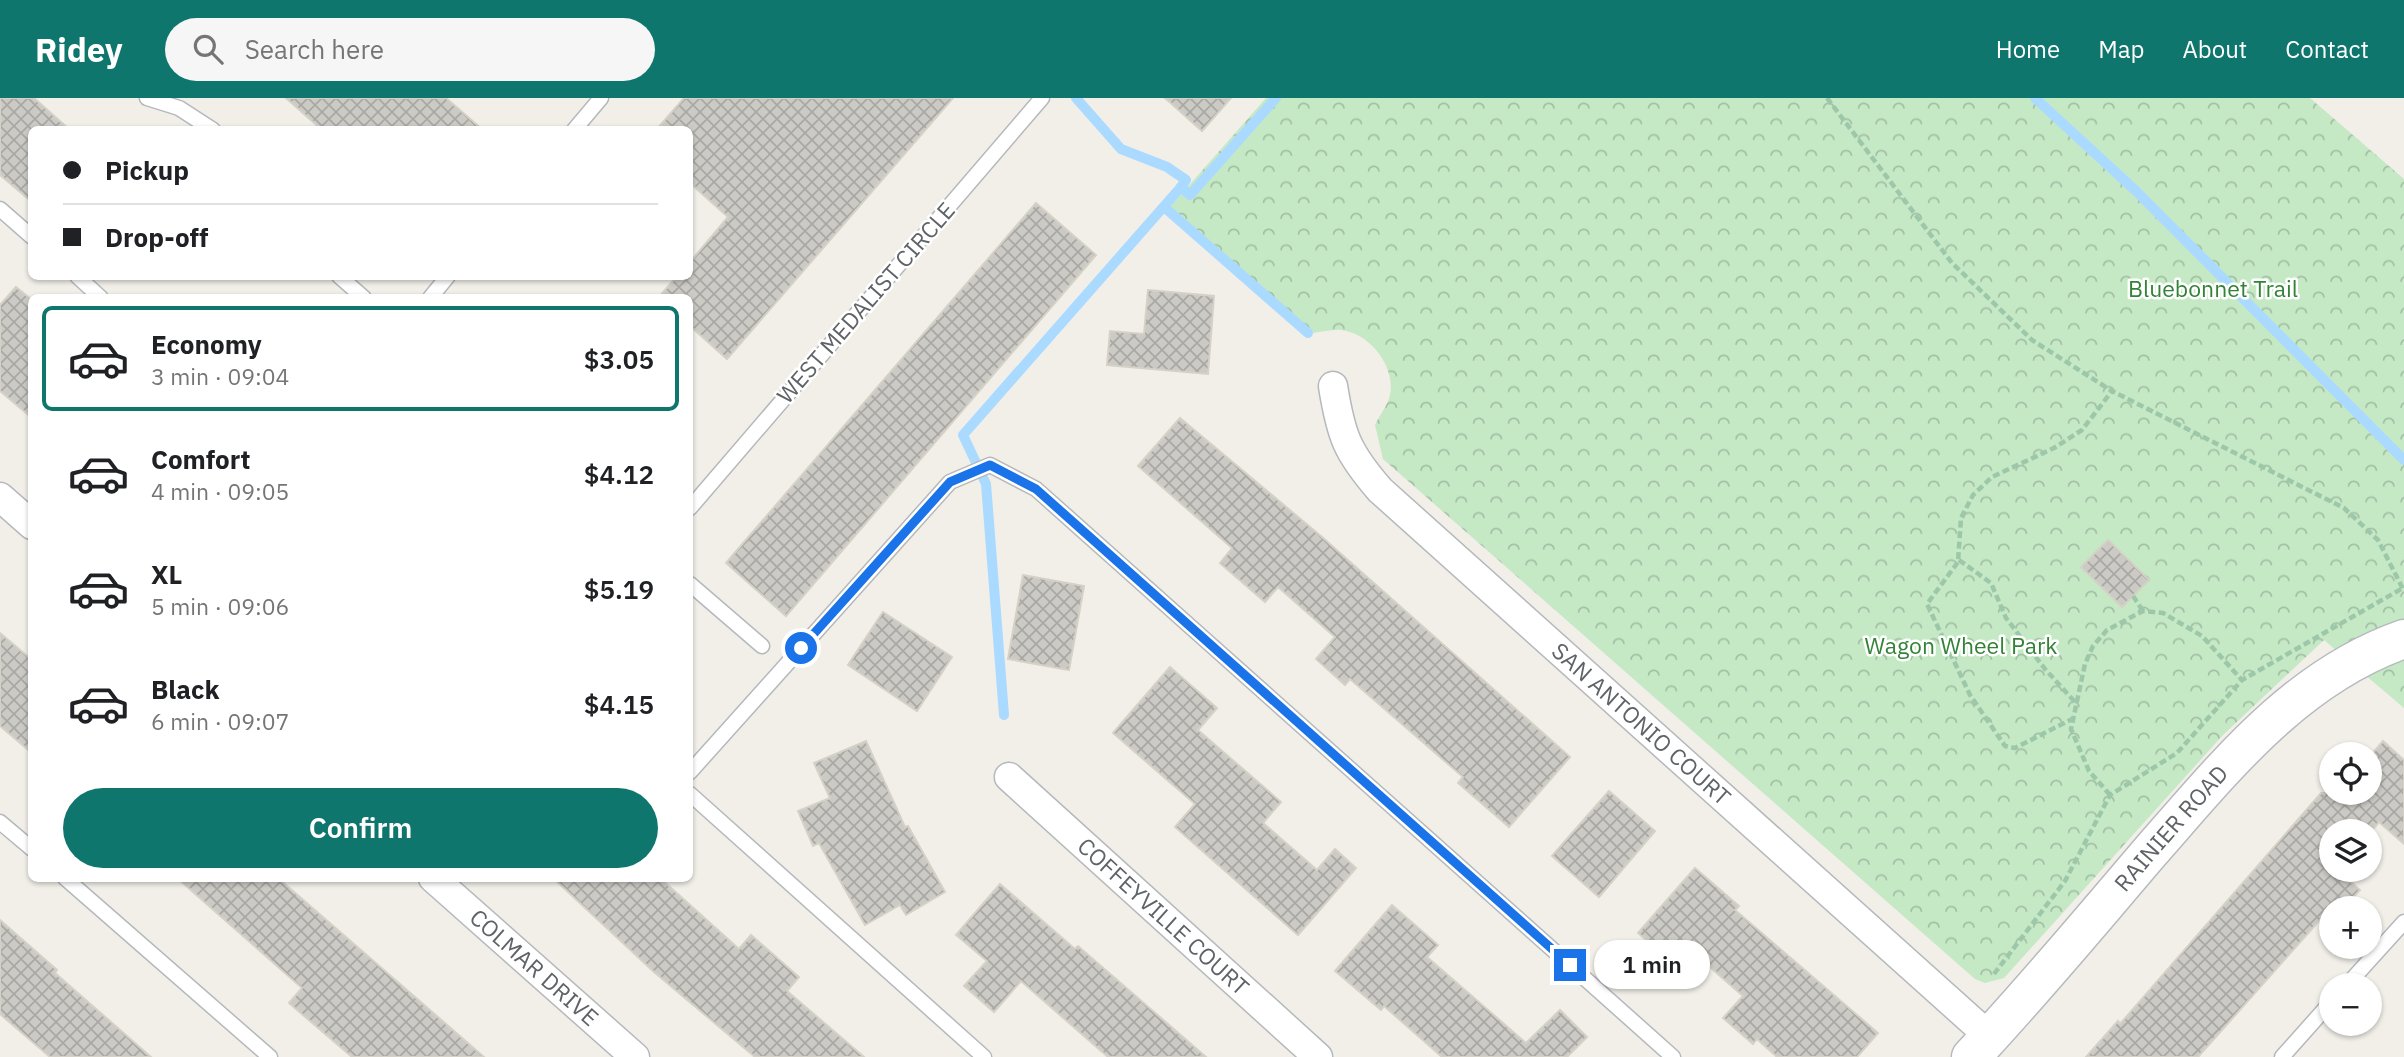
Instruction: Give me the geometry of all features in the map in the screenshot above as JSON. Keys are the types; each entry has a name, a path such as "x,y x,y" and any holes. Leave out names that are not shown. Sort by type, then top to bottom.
{"street":[{"name":"SAN ANTONIO COURT","path":"1333,386 1340,429 1353,458 1380,491 1981,1047"},
{"path":"0,497 28,522"},
{"name":"RAINIER ROAD","path":"1981,1047 2213,780 2295,698 2340,668 2404,639"},
{"name":"COFFEYVILLE COURT","path":"1009,777 1318,1057"},
{"name":"COLMAR DRIVE","path":"438,882 635,1057"}],"lane":[{"path":"147,98 184,103 209,126"},
{"path":"577,126 601,98"},
{"name":"WEST MEDALIST CIRCLE","path":"693,505 1042,98"},
{"path":"0,209 28,234"},
{"path":"81,280 97,294"},
{"path":"344,280 359,294"},
{"path":"433,294 445,280"},
{"path":"693,769 950,482 990,465 1036,489 1673,1057"},
{"path":"693,587 762,646"},
{"path":"693,797 984,1057"},
{"path":"0,822 28,846"},
{"path":"70,882 270,1057"},
{"path":"2358,973 2404,922"},
{"path":"2282,1057 2319,1015"}],"path":[{"path":"1827,98 1952,263 2032,340 2112,391 2344,508 2378,540 2404,591"},
{"path":"2074,718 2015,748 2005,746 1970,695 1927,604 1958,559 1961,518 1973,495 1992,477 2054,448 2082,430 2112,391"},
{"path":"1958,559 1981,573 1991,583 2006,618 2050,676 2076,702"},
{"path":"2133,596 2143,611"},
{"path":"2110,794 2089,771 2079,753 2071,729 2085,664 2093,646 2107,630 2143,611 2163,613 2202,636 2242,680"}],"green space":[{"name":"Wagon Wheel Park","path":"1266,98 2310,98 2404,179 2404,708 2324,640 2223,735 2004,978 1985,983 1975,979 1383,459 1375,425 1389,399 1391,384 1385,363 1371,345 1362,337 1341,330 1313,333 1170,207"}],"building":[{"path":"0,98 34,98 66,126 28,126 28,199 0,175"},
{"path":"286,98 446,98 478,126 318,126"},
{"path":"684,98 953,98 727,359 693,329 693,294 661,294 674,280 693,280 693,258 728,217 693,186 693,126 660,126"},
{"path":"1165,98 1231,98 1202,131"},
{"path":"1036,203 1096,255 786,616 726,563"},
{"path":"16,287 28,297 28,415 0,391 0,305"},
{"path":"1148,290 1214,296 1208,374 1107,365 1110,331 1144,334"},
{"path":"1180,418 1322,537 1570,757 1509,827 1458,783 1463,777 1350,679 1345,685 1316,659 1335,637 1278,587 1265,602 1220,563 1232,548 1138,466"},
{"path":"2108,540 2149,580 2122,607 2081,567"},
{"path":"1023,575 1084,586 1069,670 1008,659"},
{"path":"883,612 952,657 917,711 848,665"},
{"path":"0,633 28,657 28,750 0,726"},
{"path":"1170,667 1217,708 1198,730 1281,802 1263,823 1317,870 1335,849 1356,868 1298,935 1175,827 1195,804 1113,733"},
{"path":"866,741 905,827 908,826 945,892 906,915 900,905 865,925 819,843 813,846 798,811 830,798 814,763"},
{"path":"2382,742 2404,760 2404,844 2382,825 2382,819 2319,819 2319,882 2351,882 2360,890 2355,896 2319,896 2319,921 2198,1057 2086,1057 2118,1021 2120,1024 2319,795 2319,805 2382,805"},
{"path":"1609,791 1655,831 1599,897 1552,856"},
{"path":"1695,868 1739,906 1735,910 1878,1033 1857,1057 1777,1057 1757,1039 1753,1044 1723,1018 1743,996 1696,955 1682,971 1638,933"},
{"path":"182,882 283,882 484,1057 352,1057 289,1003 302,988"},
{"path":"557,882 664,882 739,949 751,935 799,977 787,991 864,1057 755,1057 654,972"},
{"path":"1000,884 1075,949 1078,946 1206,1057 1108,1057 1021,981 994,1012 964,986 987,961 956,935"},
{"path":"1392,905 1438,945 1427,957 1526,1043 1560,1010 1587,1037 1567,1057 1442,1057 1384,1006 1381,1010 1335,971"},
{"path":"0,920 57,970 55,973 151,1057 50,1057 0,1014"}],"waterway":[{"path":"1076,98 1121,149 1167,167 1186,180 1181,187"},
{"path":"1004,715 986,484 963,435 1181,187 1190,195 1276,98"},
{"path":"2035,98 2136,191 2404,460"},
{"path":"1164,207 1308,333"}],"route":[{"path":"801,648 950,482 990,465 1036,489 1570,965"}],"park label":[{"name":"Bluebonnet Trail","path":"2213,289"}]}
